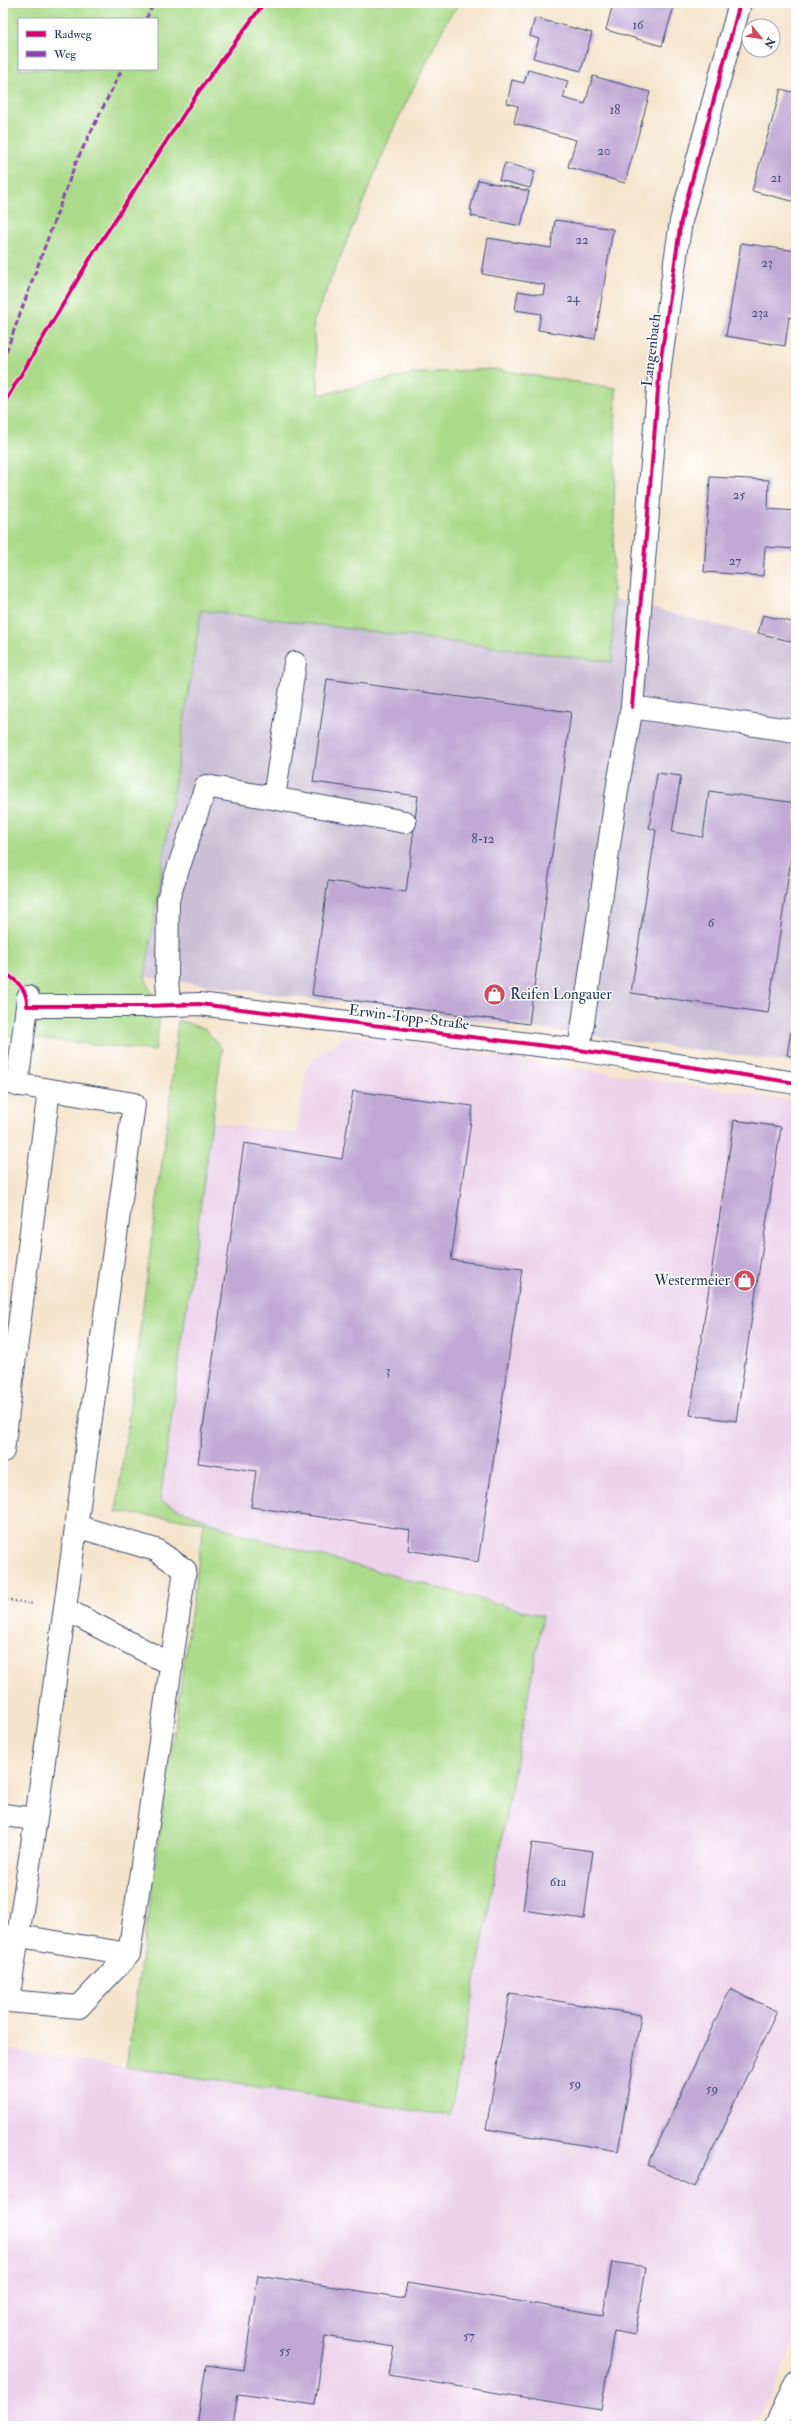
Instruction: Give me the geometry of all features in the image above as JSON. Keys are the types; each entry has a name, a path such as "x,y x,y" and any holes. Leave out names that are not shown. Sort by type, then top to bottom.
{"street":[{"name":"Langenbach","path":"579,1050 616,792 632,707 660,365 681,221 740,3"},
{"path":"274,797 294,663"},
{"path":"632,707 796,731"},
{"path":"169,1005 167,980 168,899 206,786 274,797 405,822"},
{"name":"Erwin-Topp-Straße","path":"10,1084 28,1002 169,1005 199,1004 579,1050 796,1083"},
{"path":"10,1084 134,1104 76,1526 65,1609 36,1819 19,1936 6,2001 79,2007 129,1954 186,1570 156,1550 76,1526"},
{"path":"3,1451 49,1090"},
{"path":"65,1609 172,1665"},
{"path":"3,1815 36,1819"},
{"path":"19,1936 129,1954"},
{"path":"776,2426 796,2382"}],"shaded area":[{"path":"611,598 796,645 796,1063 145,977 201,610 611,662"},
{"path":"347,1034 796,1101 796,2338 756,2426 3,2426 3,2049 450,2116 543,1616 239,1534 160,1501 212,1122 297,1134 307,1065"}],"green space":[{"path":"3,3 460,3 449,17 394,127 313,323 319,395 417,373 492,369 616,388 612,662 201,610 145,977 160,1018 155,1051 3,1035"},
{"path":"178,1020 205,1029 222,1049 160,1501 239,1534 543,1616 450,2116 126,2067 204,1522 116,1512 169,1108"}],"building":[{"path":"613,3 675,3 662,46 606,30"},
{"path":"535,18 592,33 581,71 533,58 539,39 530,36"},
{"path":"796,33 796,45 793,44"},
{"path":"528,70 568,81 563,98 585,104 593,76 650,92 625,183 568,167 576,140 514,123 518,106 507,103 512,80 524,83"},
{"path":"781,89 796,93 796,202 752,191"},
{"path":"505,163 535,171 530,188 499,180"},
{"path":"478,180 529,191 521,226 471,216 472,210 470,210"},
{"path":"555,220 613,229 595,339 538,330 541,314 515,310 518,291 543,295 545,285 482,274 488,238 551,248"},
{"path":"741,243 796,251 796,318 789,317 785,346 726,336"},
{"path":"710,477 769,480 768,509 796,511 796,549 765,547 763,576 704,572"},
{"path":"763,615 796,623 793,642 758,633"},
{"path":"327,679 571,712 529,1024 312,995 328,881 406,892 418,796 313,782"},
{"path":"657,773 681,776 672,832 703,837 709,791 796,803 796,852 792,851 768,1013 631,993 656,830 649,828"},
{"path":"791,1032 796,1032 796,1057 787,1055"},
{"path":"353,1091 473,1106 451,1260 522,1269 478,1562 408,1550 410,1530 251,1507 256,1471 198,1463 244,1143 342,1159"},
{"path":"734,1120 781,1127 736,1421 690,1415"},
{"path":"532,1843 593,1851 584,1919 523,1910"},
{"path":"730,1989 777,2011 695,2187 648,2165"},
{"path":"510,1993 641,2015 618,2151 486,2129"},
{"path":"612,2262 646,2267 635,2335 614,2331 601,2410 389,2375 394,2347 325,2336 315,2405 238,2394 233,2426 197,2426 206,2365 244,2370 258,2275 404,2298 407,2283 603,2315"}],"marked path":[{"path":"146,18 154,3"},
{"path":"3,360 76,162 122,70"}],"cycle path":[{"path":"3,405 94,252 199,91 264,3"},
{"path":"632,707 660,365 681,221 740,3"},
{"path":"3,972 13,978 24,990 27,1006 147,1006 199,1004 579,1050 796,1083"}],"place":[{"name":"Reifen Longauer","path":"494,994"},
{"name":"Westermeier","path":"745,1280"}]}
